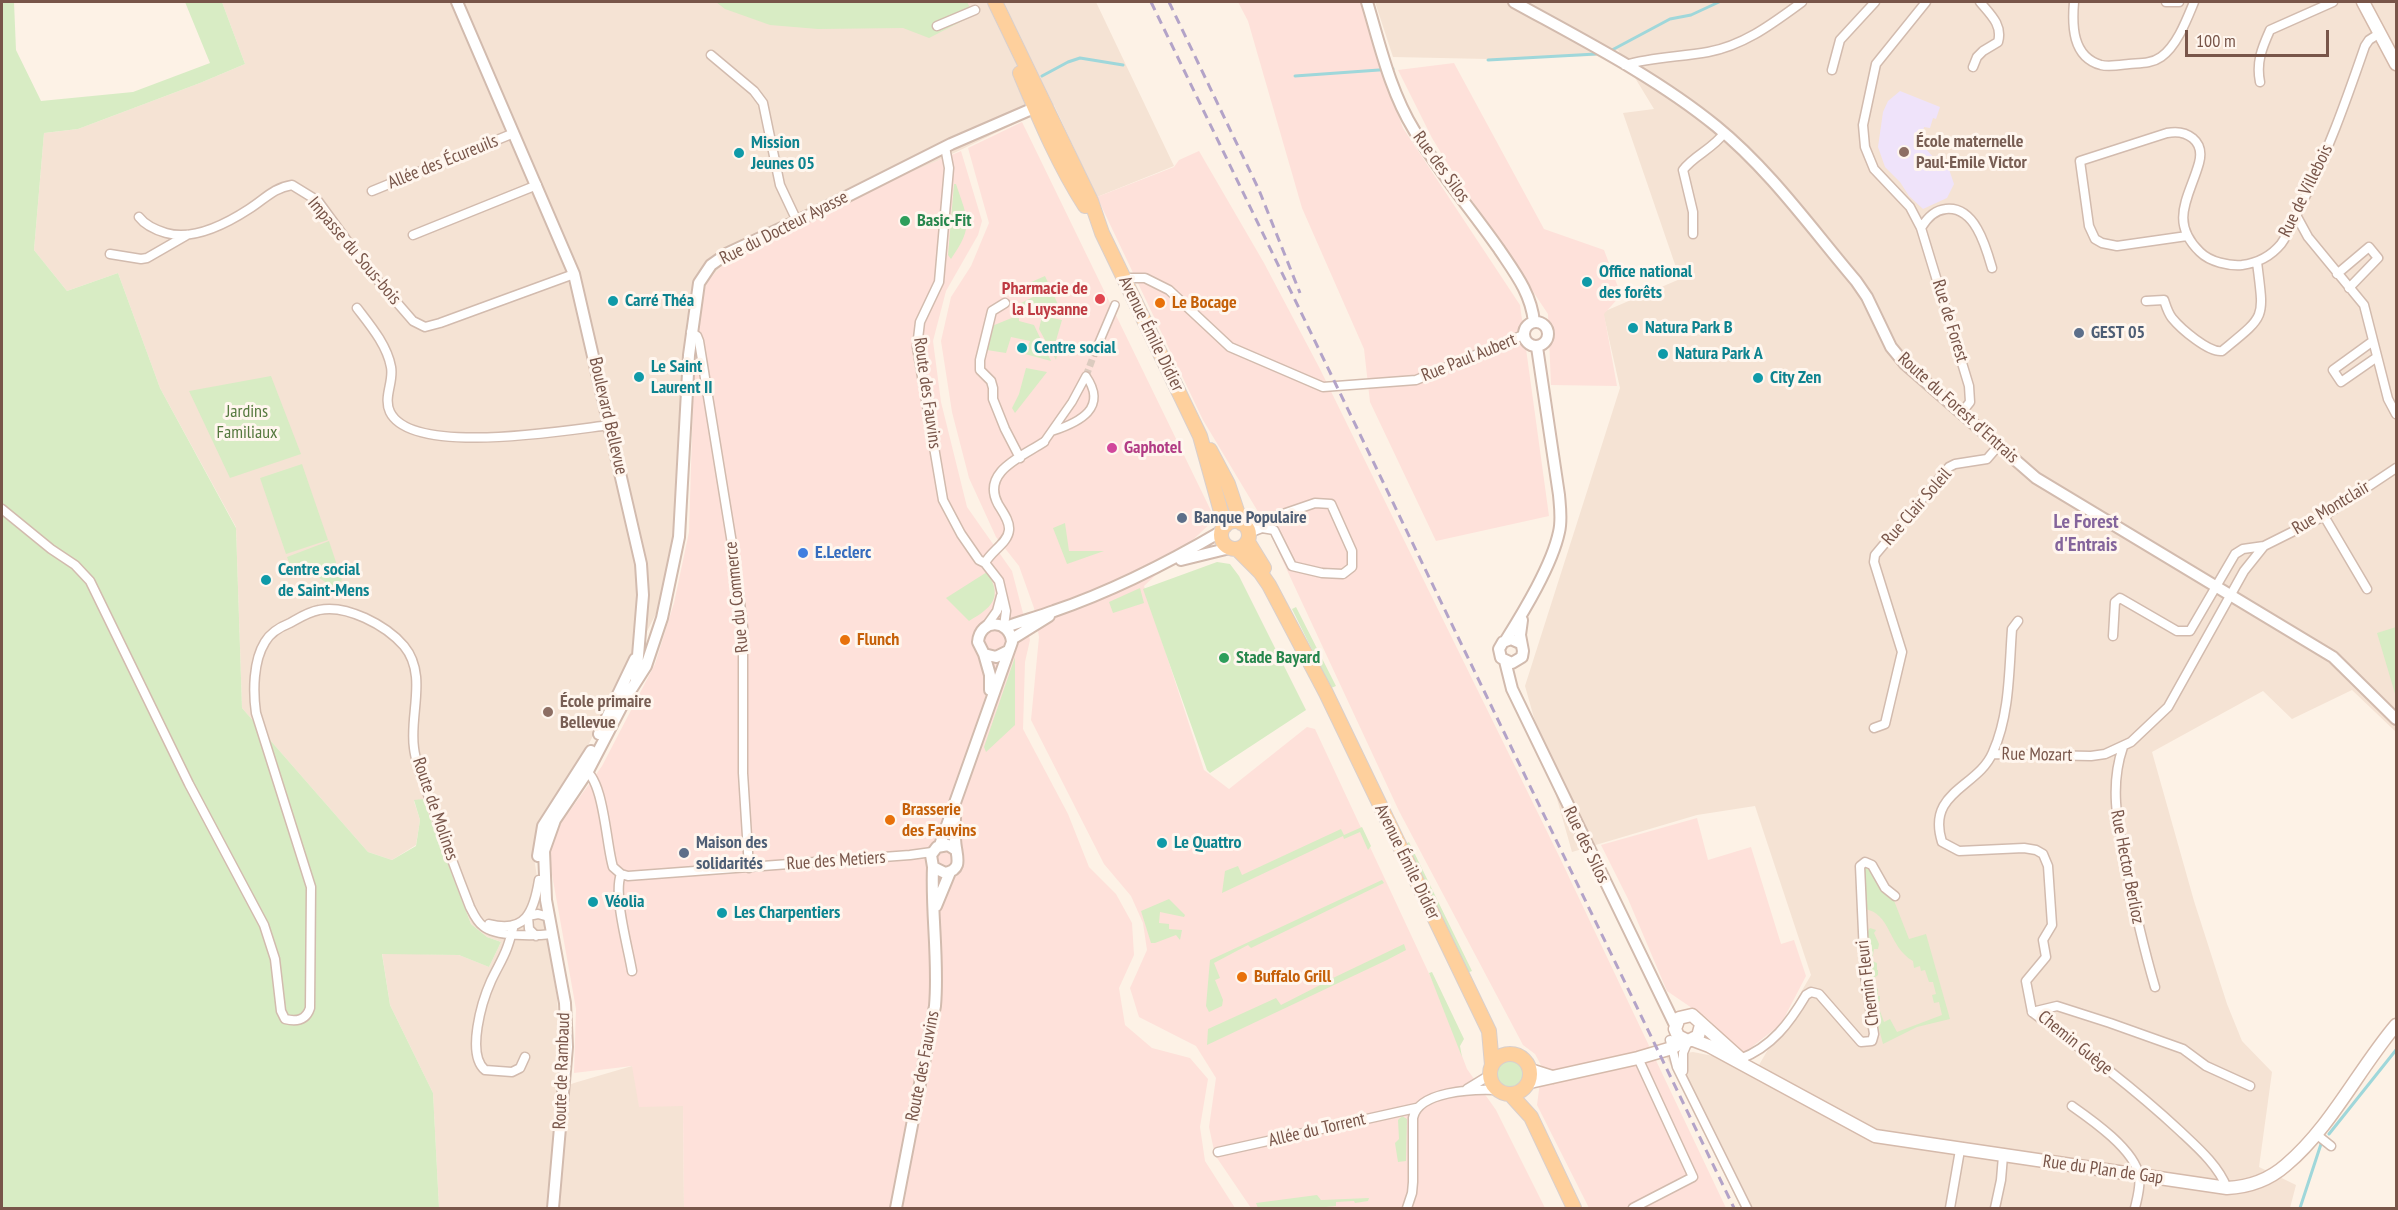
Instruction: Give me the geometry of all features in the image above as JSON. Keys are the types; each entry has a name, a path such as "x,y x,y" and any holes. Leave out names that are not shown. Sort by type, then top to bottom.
{"main road":[{"path":"995,2 1041,109"},
{"path":"2363,2 2397,64"},
{"path":"980,6 1041,109"},
{"name":"Avenue Émile Didier","path":"1041,109 1091,201 1102,233 1200,435 1228,484 1242,536 1326,693 1489,1031 1513,1054"},
{"name":"Avenue Émile Didier","path":"1200,435 1224,529 1223,541 1242,536"},
{"path":"1224,529 1232,522 1242,536"},
{"path":"1677,1040 1679,1018 1687,1014 1696,1017 1701,1025 1754,1070"},
{"path":"1529,1080 1553,1077 1638,1058 1677,1040 1698,1036 1701,1025"},
{"name":"Rue du Plan de Gap","path":"1754,1070 1875,1136 2227,1188 2241,1187 2271,1176 2285,1166 2316,1134 2378,1046 2397,1025"},
{"name":"Avenue Émile Didier","path":"1489,1031 1491,1070"},
{"path":"1677,1040 1754,1070"},
{"path":"1531,1117 1529,1080 1524,1059 1513,1054 1499,1057 1491,1070 1496,1090 1511,1095 1531,1117 1575,1209"},
{"path":"1511,1095 1522,1091 1529,1080"}],"street":[{"name":"Boulevard Bellevue","path":"457,2 574,274 641,564 643,595 638,654"},
{"name":"Rue des Silos","path":"1367,2 1387,70 1401,106 1427,151 1471,209 1527,291 1533,308 1534,322"},
{"name":"Route du Forest d'Entrais","path":"1514,2 1625,65 1684,103 1724,133 1773,182 1856,281 1867,297 1891,347 1917,376 1962,412 2036,478 2333,657 2397,720"},
{"path":"1625,65 1709,52 1728,46 1764,29 1802,2"},
{"path":"1832,70 1840,40 1875,2"},
{"name":"Rue de Forest","path":"1926,2 1876,64 1863,125 1865,147 1870,162 1910,207 1921,228 1969,386 1970,402 1962,412"},
{"path":"1973,67 1977,57 1998,42 2000,35 1999,26 1980,2"},
{"path":"2074,2 2073,19 2078,45 2091,60 2109,65 2151,62 2166,53 2184,26 2194,2"},
{"path":"2166,2 2179,2"},
{"path":"2260,82 2259,57 2270,30 2333,2"},
{"path":"937,26 980,6"},
{"name":"Rue de Villebois","path":"2257,262 2282,243 2318,173 2336,130 2365,46 2369,40 2380,33"},
{"path":"711,55 754,91 763,103 780,185 797,221"},
{"name":"Rue du Docteur Ayasse","path":"636,681 646,666 653,648 670,589 679,537 691,332 699,283 711,265 728,253 968,136 1041,109"},
{"path":"2146,301 2164,300 2173,319 2207,348 2216,352 2222,351 2256,322 2261,314 2262,303 2257,262 2232,265 2212,260 2202,254 2187,236 2184,226 2184,204 2200,154 2192,137 2186,132 2167,133 2079,161 2089,226 2102,243 2117,246 2187,236"},
{"path":"1694,234 1693,212 1683,170 1716,144 1724,133"},
{"name":"Allée des Écureuils","path":"372,191 514,134"},
{"name":"Route des Fauvins","path":"949,145 939,282 920,322 917,348 943,500 961,534 999,581 1006,611 1005,627"},
{"name":"Impasse du Sous-bois","path":"139,217 159,231 173,235 188,235 232,219 279,187 292,185 318,201 367,268 414,321 425,327 574,274"},
{"path":"413,235 537,185"},
{"path":"1921,228 1926,219 1942,209 1953,208 1962,213 1972,220 1983,238 1992,268"},
{"path":"2296,215 2308,237 2364,305 2388,399 2397,414"},
{"path":"110,254 141,260 188,235"},
{"path":"2337,274 2369,248 2378,258 2349,288"},
{"name":"Rue Paul Aubert","path":"1125,278 1145,278 1169,290 1230,346 1323,387 1416,380 1523,335"},
{"path":"1005,303 992,311 980,360 980,370 991,381 993,399 1020,458"},
{"path":"1095,352 1115,305"},
{"path":"357,308 386,351 391,371 387,396 388,409 406,429 466,438 610,425"},
{"path":"1534,322 1544,325 1548,333 1545,342 1537,347 1529,345 1523,335 1526,326 1534,322"},
{"name":"Rue du Commerce","path":"691,332 697,336 699,341 735,562 743,627 743,773 749,868"},
{"path":"2373,341 2332,370 2341,382 2378,357"},
{"path":"1523,614 1520,643 1523,653 1510,662 1499,654 1499,649 1523,614 1553,550 1559,532 1561,514 1537,347"},
{"path":"985,563 991,552 1003,542 1010,527 993,495 992,488 997,475 1044,442 1072,402 1086,376 1093,390 1090,410 1073,424 1053,431"},
{"name":"Rue Clair Soleil","path":"1874,728 1885,724 1902,657 1874,562 1875,555 1949,467 1987,459 1999,445"},
{"name":"Rue Montclair","path":"2114,636 2115,602 2120,598 2177,631 2190,631 2235,554 2243,549 2264,546 2324,516 2397,468"},
{"path":"1141,574 1202,554 1262,528 1274,530 1292,566 1299,569 1343,574 1352,567 1352,551 1331,504 1315,504 1251,525 1242,536"},
{"name":"Route de Molines","path":"2,509 51,549 75,564 90,581 189,784 264,925 275,959 281,1011 285,1019 303,1018 308,1014 310,1008 311,887 256,713 254,690 261,650 270,636 278,629 305,615 328,609 343,611 374,623 396,638 407,651 415,670 416,681 413,735 417,762 446,845 475,916 485,928 512,929"},
{"path":"2324,516 2367,589"},
{"path":"987,625 994,623 1005,627 1024,625 1039,619 1141,574 1188,551 1224,529"},
{"name":"Rue Montclair","path":"2230,595 2253,558 2264,546"},
{"path":"1002,589 1000,604 982,629 978,645 984,654 996,657 1008,651 1012,639 1024,625"},
{"name":"Rue Mozart","path":"2032,1012 2026,981 2046,957 2043,940 2052,925 2048,866 2043,854 2036,849 2024,848 1959,851 1942,842 1938,830 1942,806 1957,789 1986,764 1993,754 2091,756 2123,747 2152,725 2168,707 2230,595"},
{"path":"1993,754 2005,707 2012,629 2018,621"},
{"path":"1005,627 1012,639"},
{"path":"1506,640 1511,639 1520,643"},
{"path":"638,654 653,648"},
{"name":"Route des Fauvins","path":"896,1209 935,1006 934,857 955,805 1008,651"},
{"name":"Route de Rambaud","path":"553,1209 567,1047 565,1003 546,900 544,866 548,838 555,819 636,681 638,654"},
{"name":"Route de Rambaud","path":"546,900 539,880 538,847 543,826 584,770 638,654"},
{"name":"Route des Fauvins","path":"984,654 990,675 990,700"},
{"name":"Rue des Silos","path":"1510,662 1512,689 1662,1000 1677,1040"},
{"name":"Rue Hector Berlioz","path":"2123,747 2116,771 2115,806 2137,923 2155,987"},
{"path":"584,770 596,784 611,861 621,874 619,894 632,971"},
{"name":"Route des Fauvins","path":"955,805 956,850"},
{"path":"948,845 956,850 959,861 957,866 950,872 940,872 934,857 948,845"},
{"name":"Rue des Metiers","path":"621,874 634,876 910,855 934,857"},
{"name":"Chemin Fleuri","path":"1740,1059 1760,1050 1783,1030 1806,994 1811,992 1818,994 1861,1042 1872,1041 1874,1034 1865,976 1859,870 1863,863 1872,865 1884,888 1895,896"},
{"name":"Route des Fauvins","path":"933,921 938,899 950,872"},
{"path":"525,1057 520,1068 505,1072 485,1070 477,1058 477,1032 485,1000 512,929 528,916 534,906 539,880"},
{"path":"528,916 538,914 549,917"},
{"path":"528,916 529,929 536,936"},
{"path":"512,929 536,936 552,934"},
{"path":"1662,1000 1687,1014"},
{"name":"Chemin Guège","path":"2032,1012 2057,1006 2110,1023 2184,1050 2206,1065 2250,1086"},
{"name":"Chemin Guège","path":"2032,1012 2117,1077 2175,1127 2218,1171 2227,1188"},
{"path":"1677,1040 1677,1067 1747,1209"},
{"path":"1677,1040 1683,1053 1682,1065 1685,1080"},
{"path":"1633,1209 1693,1177 1638,1058"},
{"path":"1462,1092 1491,1070"},
{"path":"1462,1092 1496,1090"},
{"name":"Allée du Torrent","path":"1218,1152 1416,1108 1434,1097 1462,1092"},
{"path":"2072,1106 2103,1127 2127,1155 2139,1175 2135,1209"},
{"path":"1407,1209 1412,1193 1413,1119 1416,1108"},
{"path":"2316,1134 2331,1146"},
{"path":"1950,1209 1960,1150"},
{"path":"1995,1209 2001,1180 2002,1156"}],"shaded area":[{"path":"222,2 1096,2 1174,166 1097,197 1054,105 725,263 709,279 687,318 676,529 664,593 658,610 533,852 557,998 560,1089 632,1066 683,1105 684,1208 439,1208 433,1093 390,1005 382,953 459,955 489,967 501,942 487,937 471,924 423,799 414,801 420,820 416,845 392,860 368,852 242,708 236,527 160,388 118,273 67,291 34,250 44,133 78,129 245,64"},
{"path":"1238,2 1364,2 1382,70 1403,128 1520,305 1549,516 1436,541 1370,402 1364,349 1302,208 1248,21"},
{"path":"1375,2 2396,2 2396,732 2352,690 2292,719 2263,691 2152,752 2194,901 2227,1004 2242,1041 2272,1072 2259,1167 2296,1185 2290,1208 1741,1208 1666,1056 1693,1052 1759,1065 1811,975 1755,806 1697,815 1572,852 1525,686 1620,388 1603,312 1680,279 1623,113 1654,109 1618,50 1594,56 1488,59 1393,57"},
{"path":"1454,63 1544,229 1604,250 1621,295 1604,314 1617,386 1551,385 1548,314 1449,166 1432,138 1398,70"},
{"name":"École maternelle Paul-Emile Victor","path":"1900,91 1940,107 1936,119 1933,118 1930,128 1924,127 1922,135 1927,136 1926,149 1935,159 1937,155 1949,169 1954,184 1947,198 1923,209 1885,167 1878,147 1883,112 1888,101"},
{"path":"1022,122 1215,519 1144,586 1204,770 1229,789 1307,727 1315,729 1439,995 1467,1069 1496,1110 1545,1208 1251,1208 1215,1155 1209,1127 1216,1078 1196,1046 1139,1017 1130,988 1147,950 1143,923 1131,896 1104,864 1031,720 1039,637 1034,608 1019,566 996,537 969,478 952,412 941,341 951,297 971,266 989,223 968,148"},
{"path":"961,151 982,221 978,235 946,291 933,341 941,402 967,507 1012,571 1030,640 1025,662 1023,729 1068,814 1089,867 1116,894 1132,923 1134,955 1119,988 1125,1025 1152,1048 1190,1058 1208,1079 1200,1127 1205,1161 1235,1208 684,1208 683,1106 639,1107 632,1066 574,1073 576,1009 548,852 561,823 602,766 655,664 674,603 689,532 694,369 703,292 709,279 725,263 896,178"},
{"path":"1199,151 1264,263 1320,369 1559,856 1726,1208 1589,1208 1537,1105 1542,1067 1535,1054 1523,1045 1399,811 1266,525 1203,420 1097,197 1174,167 1179,160"},
{"path":"1697,818 1708,860 1751,847 1781,944 1794,940 1806,976 1781,1024 1743,1054 1708,1019 1667,991 1628,899 1601,845"}],"green space":[{"path":"2,2 14,2 16,50 41,101 133,92 210,63 185,2 222,2 245,64 78,129 44,133 34,250 67,291 118,273 160,388 236,528 242,708 368,852 392,860 416,846 420,820 414,800 423,799 471,924 487,937 501,942 489,967 459,955 382,954 390,1005 433,1093 439,1208 2,1208"},
{"path":"716,2 967,2 974,15 929,38 903,28 818,29 770,25 725,9"},
{"path":"954,184 956,184 964,206 967,223 963,238 951,259 948,255"},
{"path":"1045,276 1061,311 1064,308 1062,317 1052,315 1054,311 1049,305 1042,304 1041,309 1026,306 1025,312 1021,311 1017,314 1013,307 1035,296 1029,283"},
{"path":"1042,316 1062,320 1055,344 1059,346 1056,360 1039,329"},
{"path":"1014,317 1019,318 1019,321 1034,325 1051,361 1025,354 1030,341 1011,337 1006,353 987,350 992,326"},
{"path":"1026,368 1047,372 1015,413 1012,408 1019,394"},
{"name":"Jardins Familiaux","path":"271,376 301,454 230,478 189,391"},
{"path":"302,464 328,540 286,554 260,478"},
{"path":"1065,523 1069,551 1104,551 1067,564 1053,528"},
{"path":"329,541 342,580 334,588 318,577 292,570 287,557"},
{"name":"Stade Bayard","path":"1217,562 1230,564 1239,576 1306,710 1210,773 1143,589"},
{"path":"987,572 992,581 995,596 989,607 969,621 946,598"},
{"path":"1140,588 1144,603 1113,613 1109,602"},
{"path":"1296,607 1336,686 1331,688 1292,609"},
{"path":"2396,627 2396,697 2377,633"},
{"path":"1015,657 1015,725 986,752 984,747"},
{"path":"1362,827 1371,846 1368,850 1360,832 1344,839 1343,836 1222,893 1225,871 1238,866 1242,875 1341,829 1344,835"},
{"path":"1409,842 1472,971 1467,973 1404,845"},
{"path":"1868,866 1893,898 1909,939 1926,934 1950,1019 1917,1027 1883,1044 1870,976 1866,934 1870,928 1876,930 1874,933 1879,944 1878,949 1874,949 1872,961 1877,963 1878,970 1873,986 1878,989 1880,1001 1877,1003 1884,1022 1890,1019 1897,1032 1942,1015 1939,1002 1934,1003 1932,995 1936,994 1933,982 1929,982 1925,970 1921,971 1920,966 1914,968 1913,961 1899,947 1880,916 1864,909 1862,867"},
{"path":"1382,880 1384,883 1251,948 1248,945 1214,963 1220,978 1215,980 1223,1000 1222,1006 1209,1012 1206,1006 1210,960"},
{"path":"1169,899 1185,915 1184,917 1160,912 1159,923 1169,924 1169,929 1182,930 1180,940 1176,935 1151,943 1141,911"},
{"path":"1404,944 1406,950 1387,960 1207,1045 1208,1029 1276,998 1281,1005 1326,982 1325,978 1331,975 1333,978"},
{"path":"1432,972 1464,1039 1460,1046 1462,1057 1429,973"},
{"path":"1510,1061 1520,1065 1524,1075 1520,1085 1510,1089 1500,1085 1496,1075 1500,1065"},
{"path":"1402,1116 1407,1119 1406,1161 1398,1162 1395,1143 1399,1139 1398,1120"},
{"path":"1317,1195 1321,1200 1369,1198 1368,1201 1336,1202 1336,1206 1315,1208 1258,1208 1256,1203"}],"waterway":[{"path":"1612,50 1670,19 1691,15 1719,2"},
{"path":"1488,60 1596,54"},
{"path":"1042,76 1080,58 1123,65"},
{"path":"1295,76 1393,69"},
{"path":"2329,1134 2396,1050"},
{"path":"2300,1208 2321,1144"}],"tunnel":[{"path":"1086,376 1095,352"}],"railway":[{"path":"1151,2 1734,1208"},
{"path":"1169,2 1259,190 1300,293"}],"place":[{"name":"École maternelle Paul-Emile Victor","path":"1904,152"},
{"name":"Mission Jeunes 05","path":"739,153"},
{"name":"Basic-Fit","path":"905,221"},
{"name":"Office national des forêts","path":"1587,282"},
{"name":"Pharmacie de la Luysanne","path":"1100,299"},
{"name":"Carré Théa","path":"613,301"},
{"name":"Le Bocage","path":"1160,303"},
{"name":"Natura Park B","path":"1633,328"},
{"name":"GEST 05","path":"2079,333"},
{"name":"Centre social","path":"1022,348"},
{"name":"Natura Park A","path":"1663,354"},
{"name":"Le Saint Laurent II","path":"639,377"},
{"name":"City Zen","path":"1758,378"},
{"name":"Gaphotel","path":"1112,448"},
{"name":"Banque Populaire","path":"1182,518"},
{"name":"E.Leclerc","path":"803,553"},
{"name":"Centre social de Saint-Mens","path":"266,580"},
{"name":"Flunch","path":"845,640"},
{"name":"Stade Bayard","path":"1224,658"},
{"name":"École primaire Bellevue","path":"548,712"},
{"name":"Brasserie des Fauvins","path":"890,820"},
{"name":"Le Quattro","path":"1162,843"},
{"name":"Maison des solidarités","path":"684,853"},
{"name":"Véolia","path":"593,902"},
{"name":"Les Charpentiers","path":"722,913"},
{"name":"Buffalo Grill","path":"1242,977"}],"district":[{"name":"Le Forest d'Entrais","path":"2086,534"}]}
